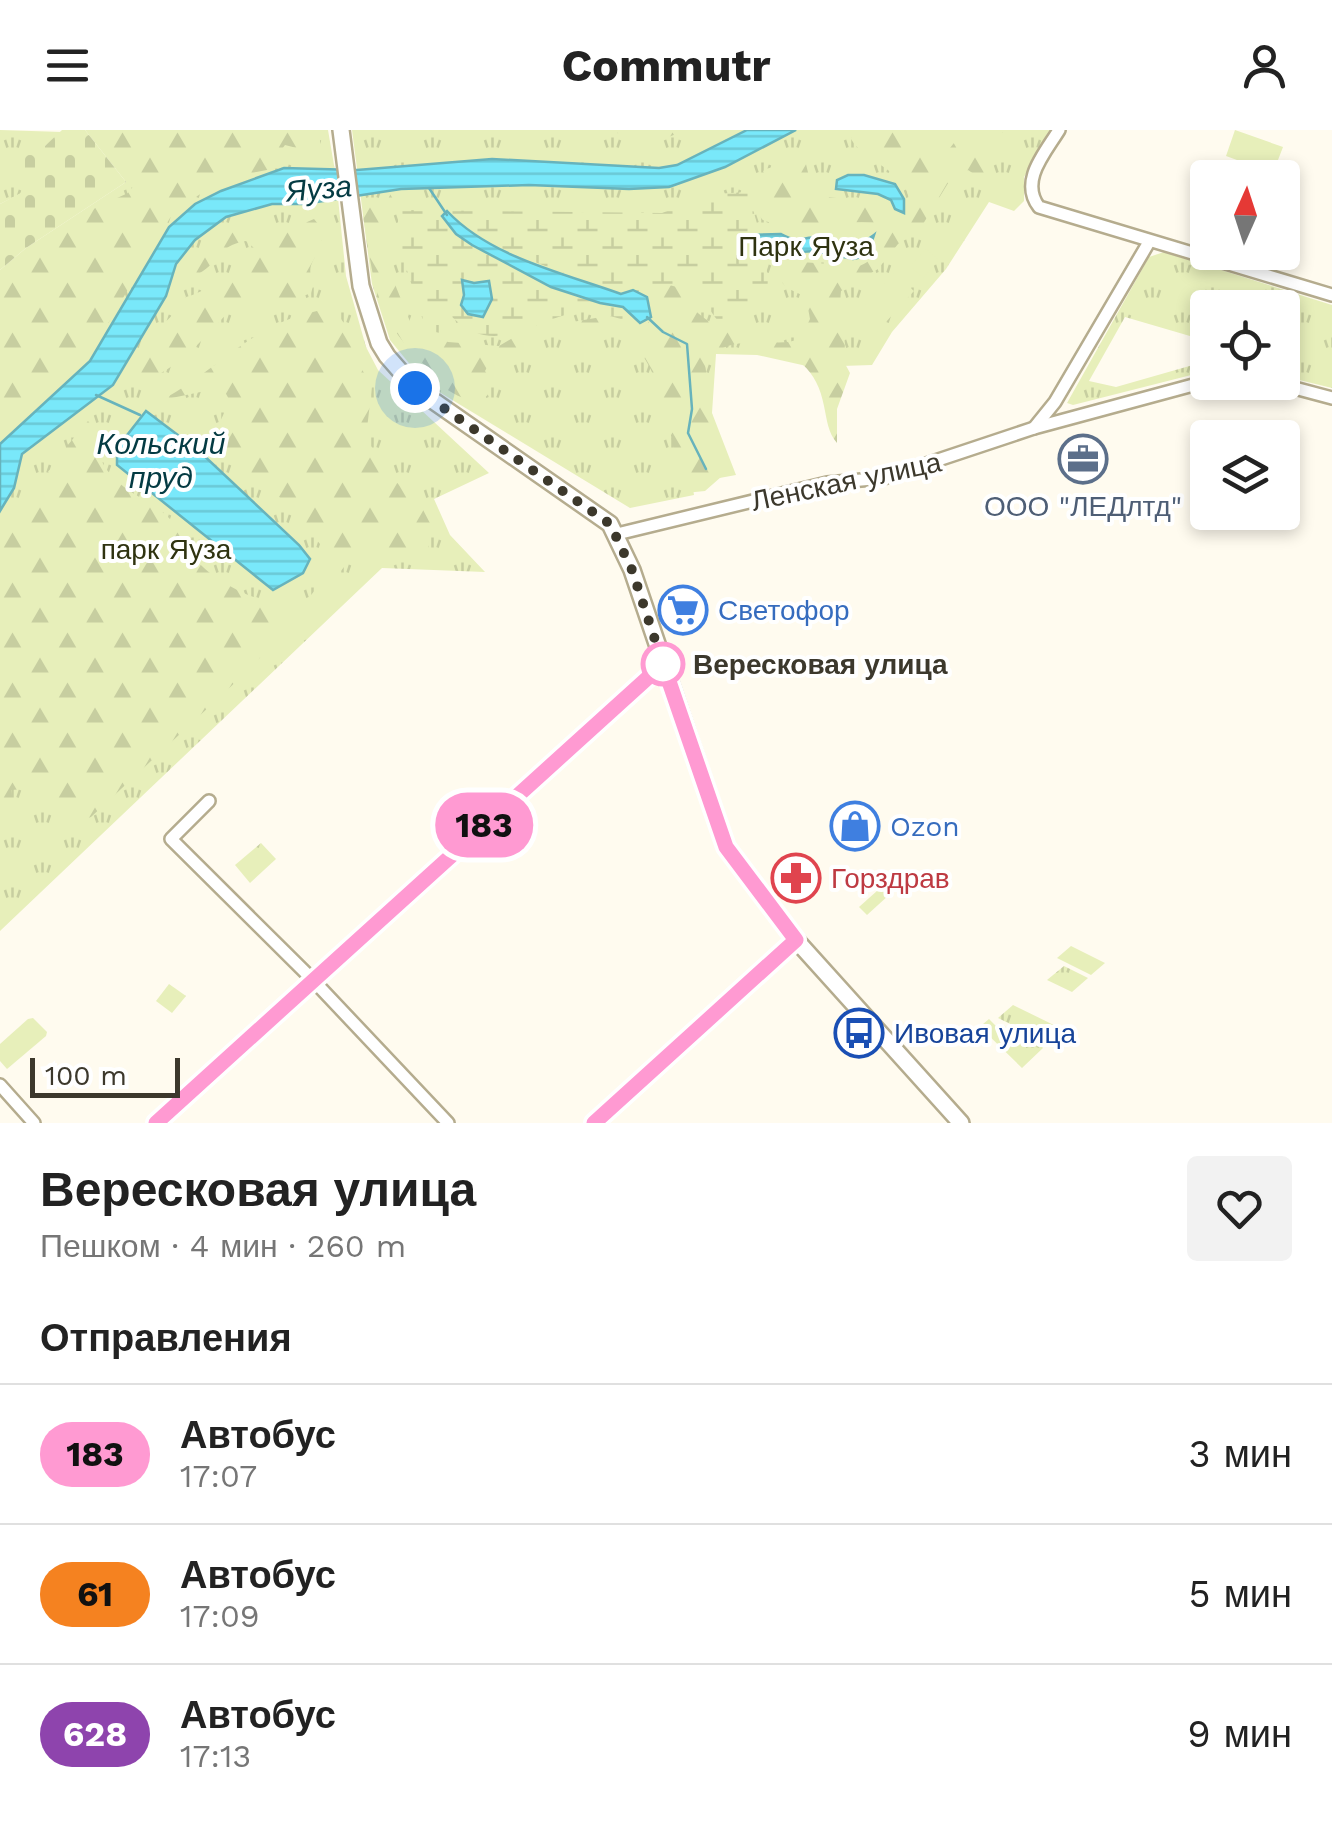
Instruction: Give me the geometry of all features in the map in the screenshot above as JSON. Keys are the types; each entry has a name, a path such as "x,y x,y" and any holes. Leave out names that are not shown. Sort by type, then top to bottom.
{"main road":[{"path":"341,130 368,314 379,343 415,388 598,513 617,534 726,847 796,940 962,1123"}],"street":[{"path":"1058,130 1034,172 1030,190 1038,207 1332,295"},
{"path":"1034,428 1055,402 1149,242"},
{"name":"Ленская улица","path":"617,534 827,483 884,478 1034,428 1190,386"},
{"path":"1300,389 1332,398"},
{"path":"156,1123 663,664"},
{"path":"208,801 170,840 312,979 448,1123"},
{"path":"594,1123 796,940"},
{"path":"0,1085 34,1123"}],"green space":[{"path":"0,130 63,132 45,146 30,189 0,204"},
{"path":"62,130 85,130 126,182 26,248 0,270 0,204 30,188 19,156 40,141 45,146"},
{"path":"85,130 328,130 335,171 284,168 195,204 169,227 90,361 0,444 0,270 26,248 126,182"},
{"path":"94,130 320,130 320,154 285,145 282,149 289,163 286,167 223,182 170,218 96,344 56,379 36,403 26,406 0,429 0,278 12,266 50,246 91,210 128,193 134,185"},
{"name":"парк Яуза","path":"352,130 1052,130 1024,177 1024,201 1014,211 989,202 946,269 892,332 872,365 811,367 757,355 716,354 712,413 736,475 692,483 694,495 630,508 426,384 390,340 372,284"},
{"path":"587,130 676,130 676,134 666,138"},
{"path":"852,130 914,130 933,155 943,157 964,130 1015,130 993,135 981,151 988,169 986,182 968,170 950,180 923,224 898,244 878,269 841,291 843,360 850,373 837,409 837,443 815,380 800,362 767,347 732,345 705,364 721,477 705,491 685,493 656,380 632,342 615,329 550,330 511,355 490,362 485,371 490,390 476,403 440,383 399,336 381,302 363,216 371,203 390,194 393,199 386,235 390,272 411,324 448,342 499,346 526,330 607,316 627,320 651,332 663,310 640,286 677,280 693,308 728,331 760,341 789,342 801,338 810,319 806,297 780,280 780,269 786,261 859,266 874,255 886,225 792,227 761,219 758,177 765,169 805,160 812,189 820,196 870,202 896,216 906,216 909,201 900,180 859,149 851,139"},
{"path":"917,130 957,130 944,151"},
{"path":"1235,130 1283,147 1278,160 1237,160 1226,156"},
{"path":"748,192 760,234 745,237 761,240 768,286 760,302 720,324 697,292 669,285 653,296 654,314 646,326 602,314 577,312 498,336 468,329 452,317 440,318 440,333 426,330 398,242 398,210 662,213 714,194","holes":["446,212 465,231 505,251 621,294 633,290 647,297 640,322 623,307 551,287 472,245 456,234 442,216"]},
{"name":"парк Яуза","path":"338,198 346,276 366,347 378,370 489,473 434,499 450,535 485,572 382,568 0,931 0,511 14,488 22,454 114,385 166,297 176,264 195,240 226,217 272,204"},
{"path":"314,219 319,225 322,246 310,268 314,283 311,293 283,304 242,298 177,363 129,383 150,340 186,297 247,271 254,248 246,241 226,249 203,271 179,283 215,233 233,221 284,232"},
{"path":"926,249 939,260 923,278 910,266"},
{"path":"1164,252 1190,260 1190,270 1221,270 1284,290 1190,290 1190,336 1125,317 1089,381 1116,387 1190,366 1190,375 1073,405 1067,403 1149,257"},
{"path":"894,273 914,291 877,332 857,314"},
{"path":"1300,295 1332,305 1332,388 1300,380"},
{"path":"328,309 337,313 354,338 361,368 372,386 366,437 385,471 421,506 433,529 428,548 397,554 366,550 354,554 324,593 241,677 91,817 64,816 25,789 11,790 14,805 0,805 0,545 21,504 88,421 107,470 122,486 168,517 207,571 250,596 267,601 297,603 308,598 323,576 329,550 286,503 212,438 230,401 225,392 215,389 162,400 279,323"},
{"path":"261,843 276,859 250,883 235,865"},
{"path":"887,882 900,885 867,915 859,907"},
{"path":"1071,946 1105,963 1091,975 1057,958"},
{"path":"1064,966 1088,978 1072,992 1047,980"},
{"path":"169,984 186,996 172,1013 156,1001"},
{"path":"1013,1005 1064,1030 1049,1043 998,1018"},
{"path":"33,1018 47,1032 46,1036 7,1069 0,1061 0,1044"},
{"path":"989,1019 999,1029 1004,1025 1031,1047 1037,1041 1043,1048 1022,1068 983,1030"}],"water":[{"name":"Яуза","path":"747,130 796,130 725,167 669,187 529,185 401,189 304,204 272,204 226,217 195,240 176,264 166,296 113,385 22,454 14,488 0,511 0,444 90,361 169,227 195,204 284,168 357,170 492,159 659,168 677,165"},
{"path":"864,175 895,184 904,199 904,213 878,194 836,189 837,180"},
{"path":"447,211 484,240 528,262 621,294 633,290 647,297 651,317 640,323 623,307 551,287 456,234 442,216"},
{"path":"781,234 798,240 820,238 840,246 861,243 874,235 867,256 853,259 800,252 781,242 744,238"},
{"path":"462,280 489,281 492,299 483,317 468,314 461,305"},
{"name":"Кольский пруд","path":"146,411 199,451 299,545 310,559 303,573 273,590 117,465 117,448"}],"waterway":[{"path":"429,188 447,215"},
{"path":"647,317 663,332 687,344 692,409 688,433 706,469"},
{"path":"96,395 140,415"}],"bus line":[{"name":"183","path":"156,1123 663,664 726,847 796,940 594,1123"}],"place":[{"name":"ООО \"ЛЕДлтд\"","path":"1083,459"},
{"name":"Светофор","path":"683,610"},
{"name":"Вересковая улица","path":"663,664"},
{"name":"Ozon","path":"855,826"},
{"name":"Горздрав","path":"796,878"},
{"name":"Ивовая улица","path":"859,1033"}],"route":[{"path":"415,388 610,524 632,570 663,664"}],"park label":[{"name":"Парк Яуза","path":"806,246"}]}
